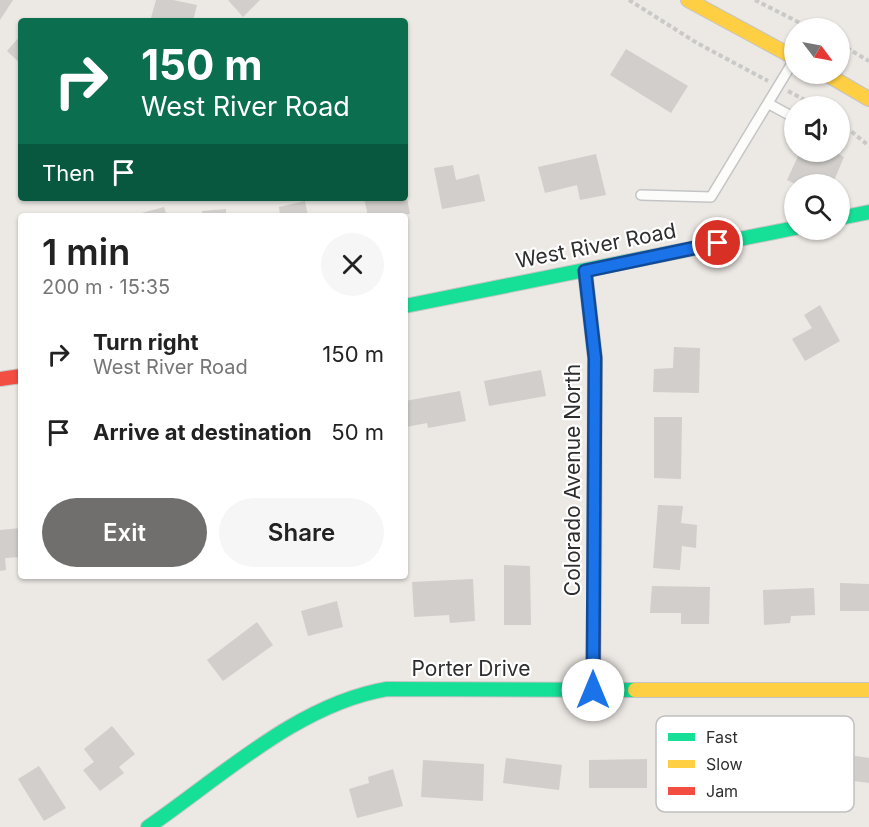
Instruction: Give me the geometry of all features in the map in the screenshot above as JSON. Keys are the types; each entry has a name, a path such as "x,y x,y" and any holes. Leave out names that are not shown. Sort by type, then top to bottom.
{"street":[{"path":"688,0 784,52"},
{"path":"843,84 869,99"},
{"path":"850,216 869,212"},
{"name":"West River Road","path":"408,305 784,230"},
{"name":"Colorado Avenue North","path":"585,271 595,358 593,690"},
{"path":"0,379 18,376"},
{"name":"Porter Drive","path":"148,827 288,728 322,708 364,692 387,689 869,690"}],"lane":[{"path":"641,195 711,197 784,78"},
{"path":"769,104 784,112"}],"path":[{"path":"629,0 697,43 797,96"},
{"path":"755,0 790,18"},
{"path":"850,50 869,61"},
{"path":"850,130 869,146"}],"building":[{"path":"0,0 13,0 0,20"},
{"path":"156,0 173,0 197,5 194,18 151,18"},
{"path":"228,0 260,0 243,17"},
{"path":"18,38 18,61 7,51"},
{"path":"626,49 688,86 671,113 610,75"},
{"path":"596,154 606,195 580,200 577,185 545,193 538,167"},
{"path":"795,162 842,162 837,174 790,174"},
{"path":"453,165 456,180 479,174 485,201 442,209 434,168"},
{"path":"305,201 307,213 280,213 279,207"},
{"path":"365,201 408,201 410,214 408,213 367,213"},
{"path":"164,207 166,213 142,213"},
{"path":"226,209 226,213 202,213 202,211"},
{"path":"820,305 840,341 805,361 792,339 812,328 804,315"},
{"path":"674,347 700,348 699,393 653,392 654,369 673,368"},
{"path":"541,370 546,396 489,406 484,381"},
{"path":"460,391 466,421 428,428 427,423 408,427 408,400"},
{"path":"654,417 682,417 681,479 654,478"},
{"path":"658,505 683,506 681,523 697,525 696,548 682,546 680,570 653,568"},
{"path":"18,528 18,557 5,558 6,570 0,571 0,530"},
{"path":"504,565 530,566 531,625 504,625"},
{"path":"473,579 475,621 450,623 449,615 414,617 412,582"},
{"path":"840,583 869,584 869,611 840,611"},
{"path":"652,586 710,587 709,624 681,624 681,613 650,613"},
{"path":"814,588 815,615 791,616 790,623 764,625 763,590"},
{"path":"337,601 343,627 308,636 301,611"},
{"path":"257,622 273,645 223,681 207,660"},
{"path":"112,726 135,754 119,767 124,773 100,791 83,770 94,762 84,749"},
{"path":"854,756 869,758 869,783 854,781"},
{"path":"506,758 562,765 559,790 503,783"},
{"path":"647,759 647,788 589,788 589,760"},
{"path":"423,760 484,764 483,801 421,797"},
{"path":"39,766 66,808 44,821 18,779"},
{"path":"393,769 403,806 357,818 349,789 369,783 368,777"}],"traffic: fast":[{"path":"850,216 869,212"},
{"path":"408,305 784,230"},
{"path":"585,271 595,358 594,603"},
{"path":"148,827 232,765 292,726 354,697 387,689 635,690"}],"traffic: slow":[{"path":"688,0 784,52"},
{"path":"843,84 869,99"},
{"path":"635,690 869,690"}],"traffic: jam":[{"path":"0,379 18,376"},
{"path":"593,690 594,603"}],"route":[{"path":"593,690 595,358 585,271 718,243"}]}
